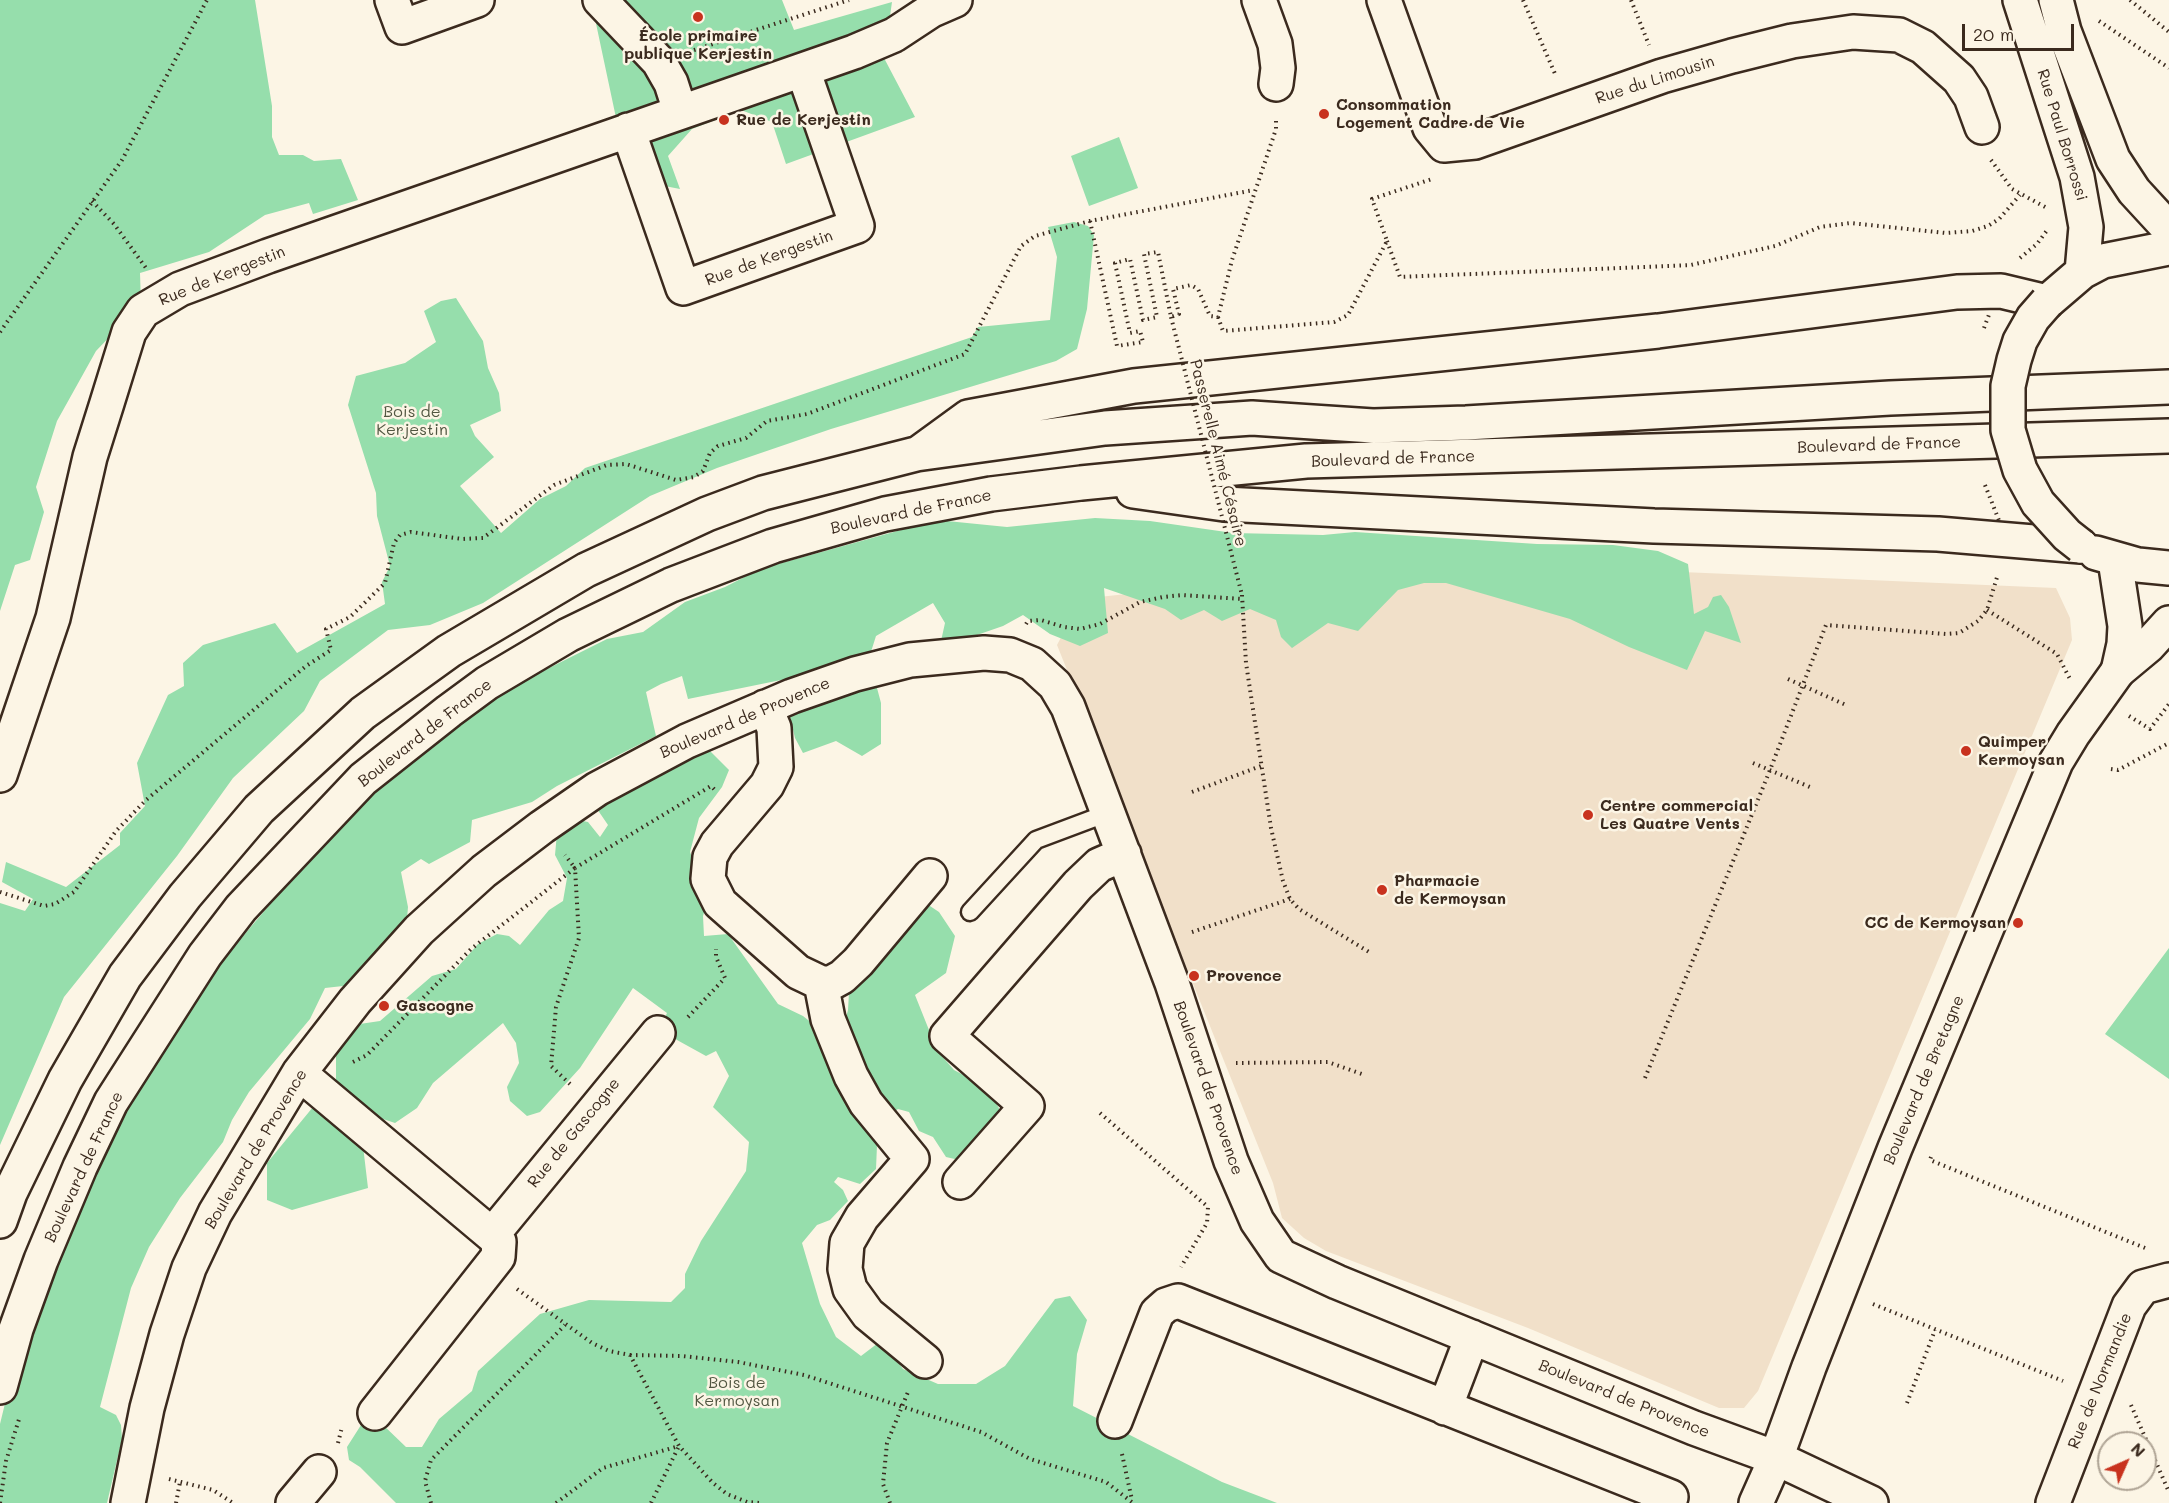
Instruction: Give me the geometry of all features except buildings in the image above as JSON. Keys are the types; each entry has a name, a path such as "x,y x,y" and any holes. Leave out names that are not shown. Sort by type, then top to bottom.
{"street":[{"path":"392,0 402,27 477,0"},
{"path":"600,0 659,62 671,83 680,111"},
{"name":"Rue de Kergestin","path":"0,775 53,618 90,458 129,332 143,311 165,298 268,256 803,70 894,35 932,10 954,0"},
{"path":"1259,0 1275,44 1278,68 1276,84"},
{"name":"Rue du Limousin","path":"1384,0 1430,128 1444,145 1475,142 1662,76 1792,41 1853,32 1899,35 1923,47 1959,79 1971,97 1982,127"},
{"name":"Rue Paul Borrossi","path":"2020,0 2077,177 2086,227 2082,273"},
{"name":"Rue Paul Borrossi","path":"2059,11 2097,123 2113,159 2134,191 2169,229"},
{"name":"Rue de Kergestin","path":"628,130 683,288 857,226 803,70"},
{"path":"2081,546 2054,522 2038,503 2020,470 2008,430 2008,386 2019,341 2032,318 2047,302 2082,273 2103,261 2169,248"},
{"path":"916,454 968,417 1134,386 1658,332 1957,292 2001,291 2047,302"},
{"name":"Boulevard de France","path":"0,1221 10,1193 65,1080 125,976 184,896 259,809 363,713 400,684 507,615 586,570 652,539 763,493 916,454 1105,428 1252,418 1373,426 1890,398 2169,387"},
{"name":"Boulevard de France","path":"0,1387 16,1329 41,1260 80,1167 111,1102 205,955 241,908 363,779 487,683 568,635 671,585 783,543 885,514 991,495 1081,483 1306,461 2169,436"},
{"path":"1081,483 1224,504 1696,528 1938,534 2000,531 2081,546 2115,560 2169,568"},
{"name":"Boulevard de Bretagne","path":"2115,560 2125,626 2118,671"},
{"name":"Boulevard de Bretagne","path":"1756,1503 1776,1458 1901,1133 2056,762 2118,671 2148,646 2169,623"},
{"name":"Boulevard de Provence","path":"128,1503 154,1380 186,1274 225,1195 299,1073 355,1001 419,930 484,871 542,826 597,789 637,766 765,707 833,681 910,660 963,653 1010,655 1040,670 1061,695 1158,943 1202,1071 1218,1126 1244,1193 1269,1241 1281,1256 1305,1269 1694,1428 1776,1458 1871,1503"},
{"path":"765,707 774,728 776,767 767,785 717,844 710,857 708,879 720,903 793,969 821,983 831,983 849,971 930,876"},
{"path":"960,1182 1027,1106 947,1036 1078,885 1099,865 1124,854"},
{"path":"821,983 828,1019 851,1076 871,1111 912,1159 862,1217 850,1236 845,1255 850,1289 868,1314 925,1361"},
{"name":"Rue de Gascogne","path":"492,1235 658,1033"},
{"path":"299,1073 499,1242 500,1249 490,1269 375,1413"},
{"name":"Rue de Normandie","path":"2053,1503 2097,1383 2129,1306 2143,1287 2162,1281"},
{"path":"1115,1421 1157,1313 1166,1305 1179,1301 1671,1497"},
{"path":"1445,1408 1472,1337"},
{"path":"292,1503 319,1472"}],"lane":[{"path":"970,912 1036,840 1108,813"}],"path":[{"path":"0,332 134,140 207,0"},
{"path":"659,62 849,0"},
{"path":"1523,0 1570,108"},
{"path":"1631,0 1662,76"},
{"path":"2130,0 2169,32"},
{"path":"2059,11 2102,22 2169,68"},
{"path":"1276,84 1276,129 1232,260 1218,317 1223,331 1334,322 1348,315 1387,241"},
{"path":"1440,176 1372,199 1400,277 1691,265 1775,246 1820,227 1850,223 1946,233 1972,231 1988,226 1999,219 2020,195"},
{"path":"0,892 44,906 55,904 74,892 116,831 146,800 306,666 331,650 326,629 350,617 385,583 394,543 400,535 411,532 462,539 483,538 554,484 608,465 626,464 676,480 694,477 703,471 710,453 718,446 746,438 768,422 807,414 965,354 1021,246 1035,236 1090,221 1254,190"},
{"path":"92,201 120,233 165,298"},
{"name":"Passerelle Aimé Césaire","path":"1090,221 1117,346 1143,342 1140,331 1130,333 1114,263 1130,260 1143,320 1157,317 1144,255 1158,252 1171,317 1242,597 1246,663 1271,828 1283,881 1290,899"},
{"path":"1171,317 1179,315 1173,290 1191,285 1198,289 1210,316 1218,317"},
{"path":"1645,1078 1826,625 1946,634 1969,628 1987,610 2000,563 2000,531"},
{"path":"1010,655 1028,621 1034,619 1080,629 1100,624 1140,602 1163,597 1182,595 1242,597"},
{"path":"1987,610 2057,654 2070,679"},
{"path":"1788,679 1846,705"},
{"path":"2124,713 2150,729 2169,704"},
{"path":"2111,769 2118,770 2169,743"},
{"path":"1752,763 1810,787"},
{"path":"1192,792 1262,766"},
{"path":"299,1073 359,1061 471,949 575,868 711,786 740,816"},
{"path":"542,826 575,868 579,938 556,1007 550,1066 596,1106"},
{"path":"1158,943 1290,899 1309,916 1369,952"},
{"path":"658,1033 671,1034 725,978 716,957 720,903"},
{"path":"1202,1071 1221,1064 1328,1062 1365,1075"},
{"path":"1100,1113 1208,1207 1207,1222 1170,1287 1179,1301"},
{"path":"1901,1133 1935,1147 1930,1160 2148,1250 2162,1281"},
{"path":"490,1269 566,1325 609,1351 630,1355 682,1356 759,1366 804,1375 981,1432 1030,1459 1106,1482 1133,1502"},
{"path":"1839,1290 2059,1380 2097,1383 2126,1393 2169,1492"},
{"path":"431,1503 426,1482 431,1460 566,1325"},
{"path":"1907,1403 1935,1330"},
{"path":"630,1355 679,1446 713,1483 727,1494 747,1502 760,1503"},
{"path":"890,1503 883,1484 887,1443 902,1406 925,1361"},
{"path":"1115,1421 1133,1502"},
{"path":"556,1503 603,1468 679,1446"},
{"path":"651,1503 679,1446"},
{"path":"176,1503 182,1483 213,1490 233,1503"}],"shaded area":[{"path":"1425,561 2056,588 2070,618 2072,640 1758,1391 1744,1408 1719,1408 1528,1328 1326,1251 1304,1238 1282,1218 1273,1183 1057,645 1081,599"}],"green space":[{"path":"0,0 255,0 272,106 272,137 279,155 303,155 314,161 341,159 358,200 313,214 309,203 265,215 209,252 140,273 141,304 96,351 57,421 36,487 44,512 30,560 15,565 0,611"},
{"path":"591,0 782,0 794,30 892,2 884,58 915,117 786,164 772,122 741,110 692,129 668,156 680,189 629,179"},
{"path":"1119,137 1138,188 1089,206 1071,156"},
{"name":"Bois de Kerjestin","path":"1074,222 1088,226 1094,235 1087,309 1077,349 1056,361 831,429 717,468 650,496 483,603 430,625 388,630 320,681 304,711 233,778 177,856 64,997 0,1145 0,903 25,911 33,899 2,882 6,862 66,887 120,845 120,833 145,806 137,763 168,695 184,686 183,663 203,645 275,623 297,653 385,604 382,582 390,566 377,516 376,493 348,405 356,376 405,363 436,342 424,311 441,301 456,298 483,341 488,368 499,393 501,411 470,425 475,436 494,457 460,486 501,533 540,499 566,486 585,468 972,337 978,327 1050,320 1057,257 1048,227"},
{"path":"1095,518 1150,521 1233,533 1323,535 1355,532 1537,544 1613,545 1658,551 1688,564 1694,614 1708,607 1713,597 1721,595 1729,607 1741,643 1705,631 1687,670 1629,647 1570,619 1446,583 1424,583 1398,590 1358,631 1328,623 1292,648 1281,637 1276,620 1250,609 1222,621 1204,610 1181,620 1165,609 1104,588 1108,633 1080,646 1050,634 1023,615 1003,626 974,636 963,646 941,641 945,623 933,603 876,636 869,658 881,703 881,744 862,756 836,741 803,753 795,738 781,680 688,699 682,676 661,684 646,692 656,736 557,786 532,802 472,820 470,842 429,864 421,859 401,872 408,907 406,930 365,979 343,986 325,988 310,1019 249,1092 232,1120 223,1142 180,1198 149,1247 131,1288 100,1407 116,1415 121,1425 122,1439 107,1503 0,1503 0,1424 28,1309 112,1129 205,981 338,824 374,791 479,709 539,673 607,639 643,632 685,602 725,587 760,569 937,520 1007,527"},
{"name":"Bois de Kermoysan","path":"702,743 729,770 722,787 699,818 690,852 708,899 703,916 704,936 728,934 778,1004 803,1016 823,1032 842,1033 848,1010 850,975 921,900 939,912 955,936 946,973 915,995 929,1030 940,1042 941,1055 954,1070 988,1088 1001,1112 959,1160 946,1157 933,1137 919,1131 909,1112 898,1109 870,1127 877,1145 876,1169 860,1184 838,1177 834,1182 843,1190 848,1201 830,1220 817,1225 802,1243 820,1304 836,1337 861,1356 882,1340 903,1369 938,1384 976,1384 1005,1366 1055,1299 1070,1296 1087,1320 1077,1354 1073,1406 1222,1482 1277,1503 396,1503 360,1467 349,1460 347,1447 361,1425 380,1422 406,1447 422,1447 439,1419 472,1391 478,1371 540,1314 589,1300 671,1302 685,1288 685,1274 701,1241 746,1171 749,1142 713,1107 729,1076 716,1051 706,1056 677,1040 661,1026 667,1013 633,988 580,1068 540,1112 527,1116 510,1101 507,1087 519,1063 516,1043 503,1023 433,1083 417,1108 395,1123 383,1119 361,1129 368,1188 292,1210 267,1200 267,1163 336,1079 336,1056 341,1039 353,1025 380,1021 432,976 456,969 478,944 497,934 509,936 520,945 549,910 563,901 567,878 555,855 557,833 578,820 588,822 600,837 608,825 593,803"},
{"path":"2169,948 2169,1079 2105,1034"}],"place":[{"name":"École primaire publique Kerjestin","path":"698,17"},
{"name":"Consommation Logement Cadre de Vie","path":"1324,114"},
{"name":"Rue de Kerjestin","path":"724,120"},
{"name":"Quimper Kermoysan","path":"1966,751"},
{"name":"Centre commercial Les Quatre Vents","path":"1588,815"},
{"name":"Pharmacie de Kermoysan","path":"1382,890"},
{"name":"CC de Kermoysan","path":"2018,923"},
{"name":"Provence","path":"1194,976"},
{"name":"Gascogne","path":"384,1006"}]}
